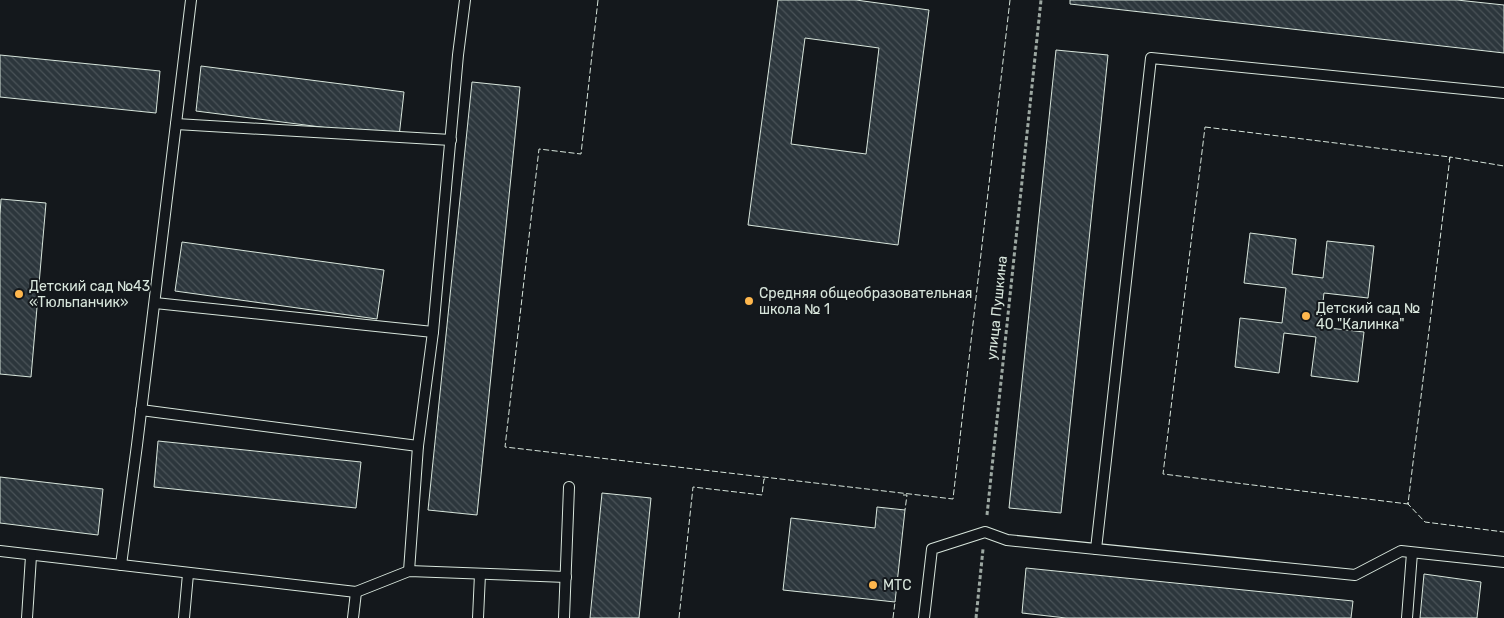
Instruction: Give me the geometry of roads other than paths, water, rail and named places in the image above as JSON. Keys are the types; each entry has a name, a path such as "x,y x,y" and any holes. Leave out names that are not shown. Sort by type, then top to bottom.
{"lane":[{"path":"121,564 191,0"},
{"path":"409,571 418,446 433,332 465,0"},
{"path":"1096,549 1151,58 1504,93"},
{"path":"176,124 450,140"},
{"path":"154,303 433,332"},
{"path":"141,410 418,446"},
{"path":"564,618 569,487"},
{"path":"924,618 932,549 985,532 1007,540 1355,575 1400,551 1504,562"},
{"path":"0,551 356,592 409,571 566,577"},
{"path":"1406,618 1412,553"},
{"path":"27,618 31,556"},
{"path":"184,618 188,574"},
{"path":"478,618 480,574"},
{"path":"353,618 356,592"}],"place":[{"name":"Детский сад №43 «Тюльпанчик»","path":"19,294"},
{"name":"Средняя общеобразовательная школа № 1","path":"749,301"},
{"name":"Детский сад № 40 \"Калинка\"","path":"1306,316"},
{"name":"МТС","path":"873,585"}]}
